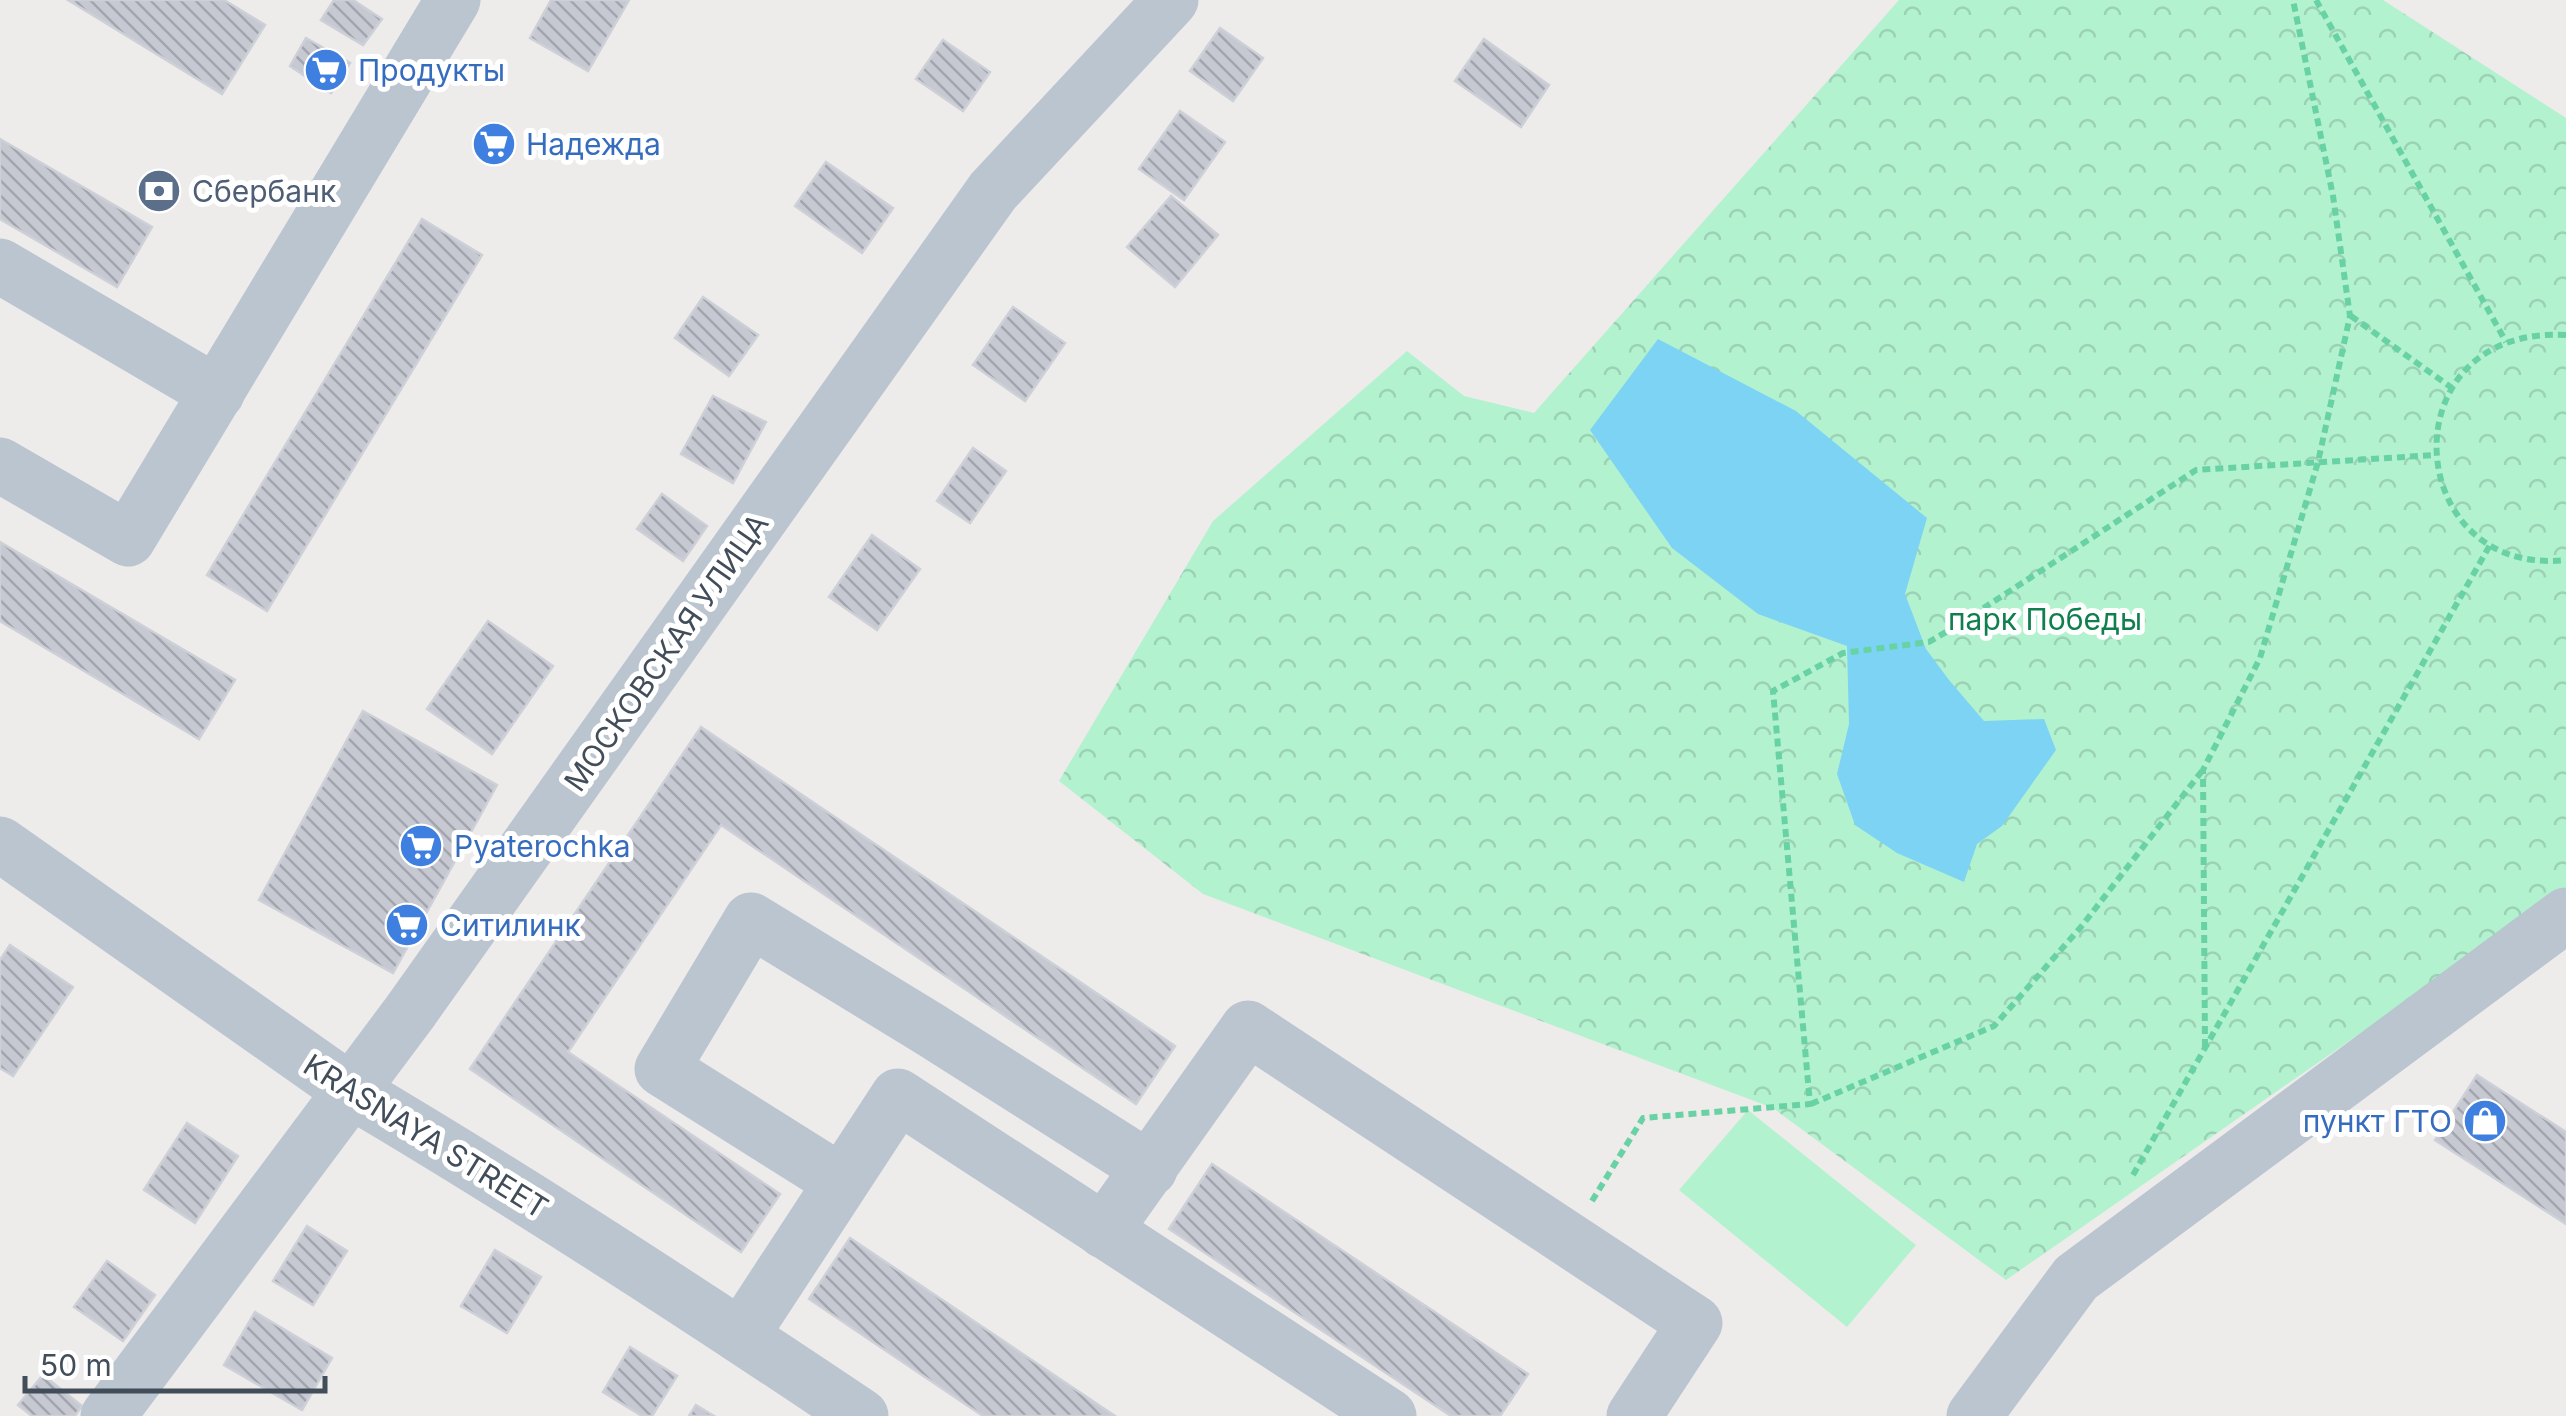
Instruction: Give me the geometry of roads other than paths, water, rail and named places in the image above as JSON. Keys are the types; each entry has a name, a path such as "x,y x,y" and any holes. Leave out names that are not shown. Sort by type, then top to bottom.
{"street":[{"path":"0,465 128,539 453,0"},
{"name":"МОСКОВСКАЯ УЛИЦА","path":"108,1416 410,1012 993,191 1171,0"},
{"path":"0,266 216,393"},
{"name":"KRASNAYA STREET","path":"6,862 350,1091 862,1416"},
{"path":"1974,1416 2076,1278 2566,916"},
{"path":"840,1181 662,1069 752,920 1150,1170"},
{"path":"1104,1231 1248,1028 1695,1323 1634,1416"},
{"path":"741,1336 898,1096 1388,1416"}],"water":[{"path":"1658,339 1796,411 1927,518 1905,594 1926,649 1984,721 2044,719 2056,750 2002,826 1977,844 1964,882 1897,853 1855,825 1837,774 1849,724 1847,646 1758,614 1672,548 1590,430"}],"place":[{"name":"Продукты","path":"326,70"},
{"name":"Надежда","path":"494,144"},
{"name":"Сбербанк","path":"159,191"},
{"name":"Pyaterochka","path":"421,846"},
{"name":"Ситилинк","path":"407,925"},
{"name":"пункт ГТО","path":"2485,1121"}],"park label":[{"name":"парк Победы","path":"2045,619"}]}
